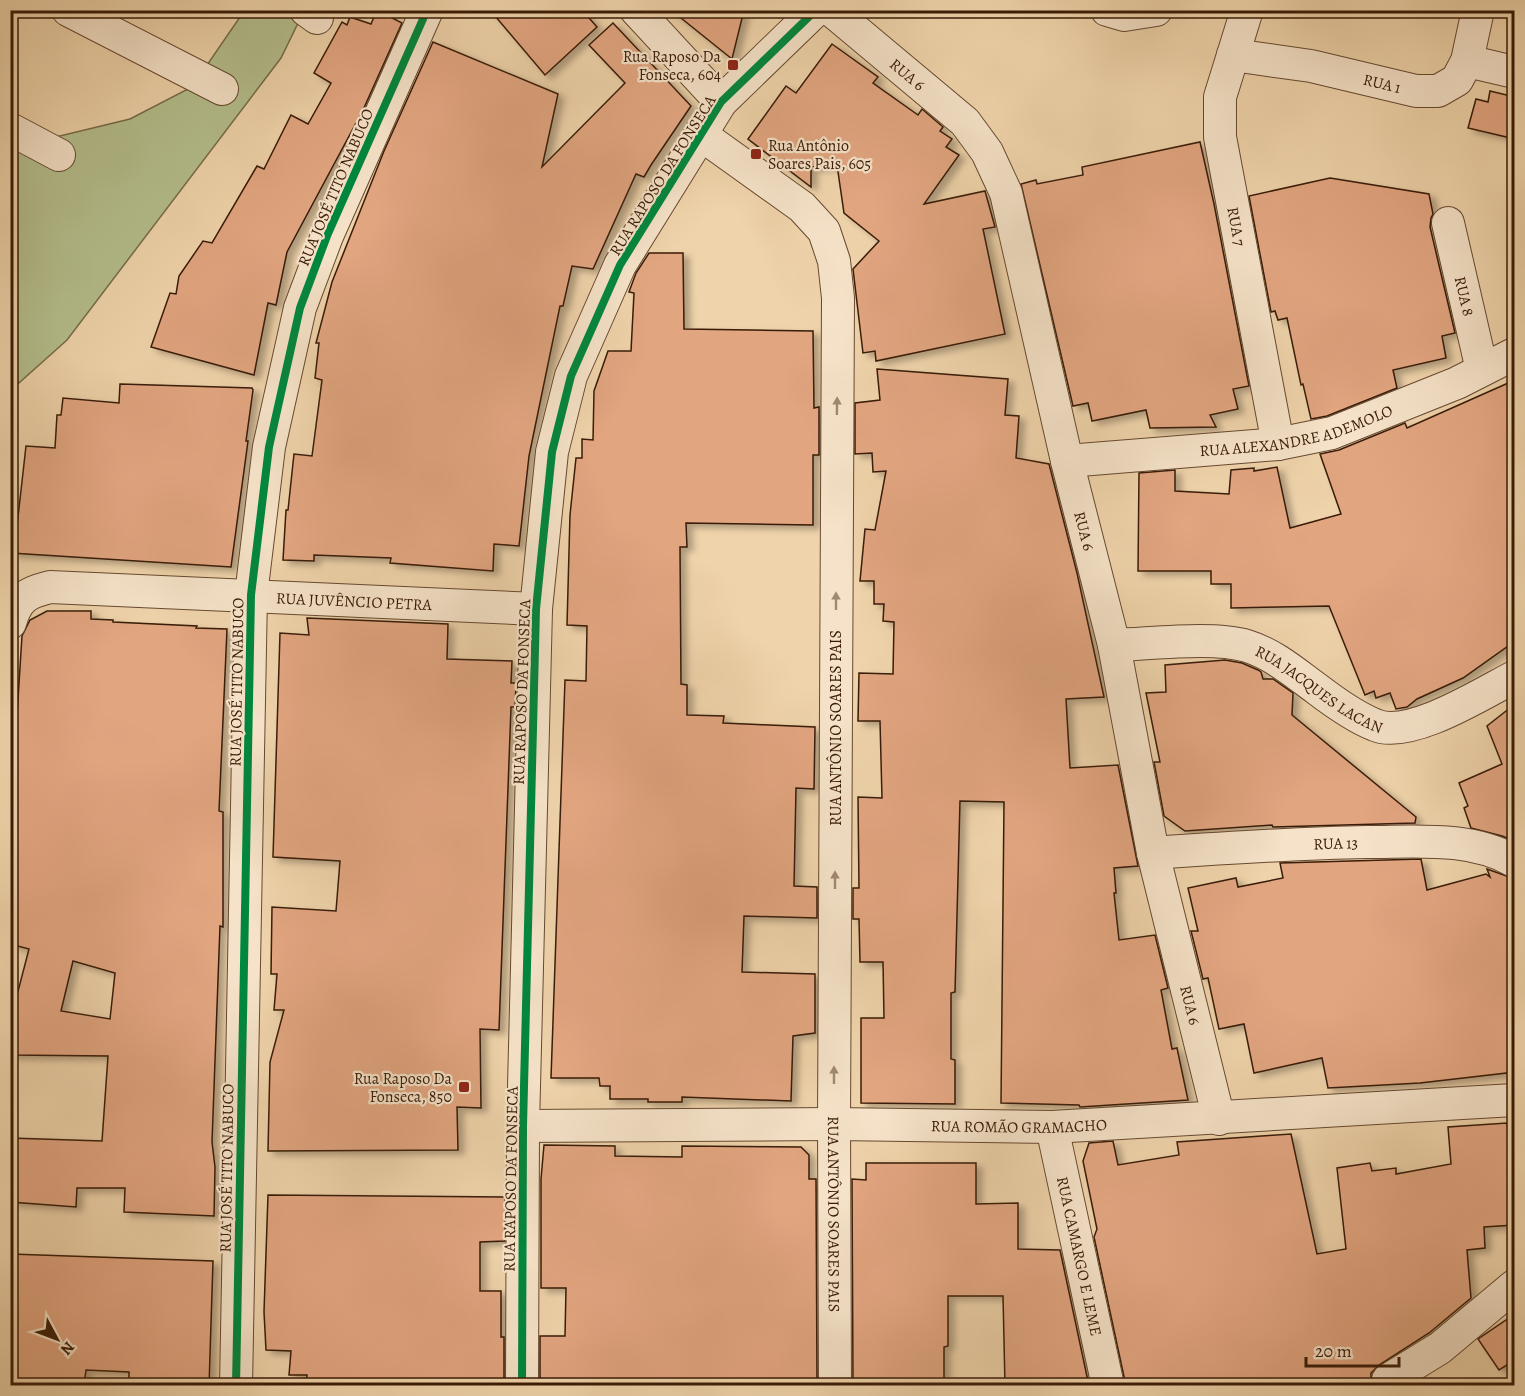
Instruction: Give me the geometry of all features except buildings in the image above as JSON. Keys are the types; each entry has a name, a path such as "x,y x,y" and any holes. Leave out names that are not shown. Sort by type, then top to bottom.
{"street":[{"path":"68,10 222,89"},
{"path":"636,10 721,102"},
{"name":"RUA RAPOSO DA FONSECA","path":"522,1386 523,1126 536,609 552,452 571,376 620,266 721,102 816,10"},
{"name":"RUA 6","path":"831,10 965,122 987,152 1006,193 1067,460 1114,645 1153,853 1219,1119"},
{"path":"1107,10 1124,15 1156,10"},
{"name":"RUA 7","path":"1247,10 1220,97 1220,137 1278,444"},
{"name":"RUA 1","path":"1233,55 1311,66 1416,91 1438,92 1457,81 1467,62 1478,10"},
{"name":"RUA JOSÉ TITO NABUCO","path":"236,1386 251,595 269,447 300,309 327,236 422,12"},
{"path":"1467,62 1515,72"},
{"path":"10,129 59,155"},
{"name":"RUA ANTÔNIO SOARES PAIS","path":"700,134 802,207 824,231 834,261 838,310 835,1386"},
{"name":"RUA 8","path":"1448,223 1482,370"},
{"name":"RUA ALEXANDRE ADEMOLO","path":"1067,460 1278,444 1332,433 1457,383 1515,354"},
{"name":"RUA JUVÊNCIO PETRA","path":"10,623 15,607 31,591 50,587 536,609"},
{"name":"RUA JACQUES LACAN","path":"1114,645 1219,642 1246,646 1271,656 1333,700 1377,726 1402,728 1425,722 1515,677"},
{"name":"RUA 13","path":"1153,853 1299,843 1439,841 1475,846 1515,861"},
{"name":"RUA ROMÃO GRAMACHO","path":"523,1126 834,1124 1052,1127 1515,1100"},
{"name":"RUA CAMARGO E LEME","path":"1052,1127 1108,1386"},
{"path":"1384,1384 1440,1348 1515,1286"}],"green space":[{"path":"240,17 301,17 281,58 67,340 11,390 10,148 130,119 192,87"}],"cycle path":[{"path":"236,1386 251,595 269,447 300,308 327,236 427,10"},
{"path":"522,1386 523,1126 536,609 552,452 571,376 620,265 721,102 816,10"}],"place":[{"name":"Rua Raposo Da Fonseca, 604","path":"733,65"},
{"name":"Rua Antônio Soares Pais, 605","path":"756,154"},
{"name":"Rua Raposo Da Fonseca, 850","path":"464,1087"}]}
